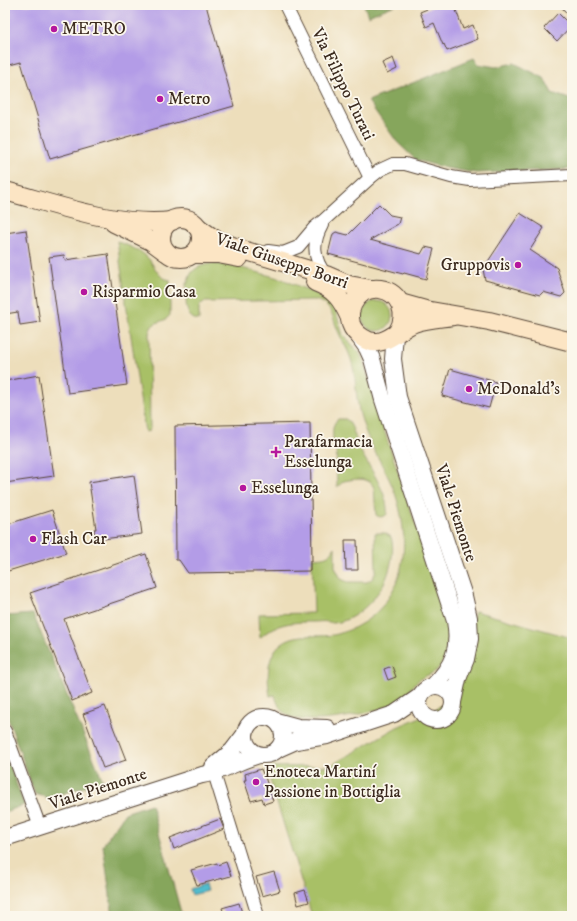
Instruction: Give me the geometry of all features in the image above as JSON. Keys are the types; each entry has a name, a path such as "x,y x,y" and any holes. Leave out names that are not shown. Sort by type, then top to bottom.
{"main road":[{"name":"Viale Giuseppe Borri","path":"5,191 103,217 144,222 184,219 192,222 212,237 226,244 326,276 349,285 371,290 380,289 388,291 395,296 400,303 421,310 489,321 572,342"},
{"name":"Viale Giuseppe Borri","path":"103,217 146,239 172,256 182,258 192,254 213,253 226,255 311,280 334,292 343,304 357,334 372,342 388,340 397,333 422,321 453,316"},
{"path":"166,252 161,242 161,237 165,226 172,221"},
{"name":"Viale Giuseppe Borri","path":"192,254 200,243 200,236 196,226"},
{"name":"Viale Giuseppe Borri","path":"350,318 350,310 357,297 371,290"},
{"path":"397,333 403,319 403,310 400,303"}],"street":[{"name":"Via Filippo Turati","path":"286,5 370,178"},
{"path":"226,244 243,244 275,253 288,252 298,247 314,228 370,178 385,167 397,164 412,166 451,177 470,180 572,174"},
{"path":"324,220 314,247 317,261 326,276"},
{"name":"Viale Piemonte","path":"397,333 393,359 398,396 464,596 469,618 469,649 458,679 453,702"},
{"name":"Viale Piemonte","path":"357,334 367,348 374,363 383,400 456,621 456,642 453,660 446,672 433,686"},
{"path":"346,729 298,727 266,717 255,720 247,728 245,734 247,744 250,749 259,755 270,754 296,741 322,737 394,714 419,697 425,689 433,686 447,689 453,702 452,711 445,718 435,720 394,714"},
{"path":"419,697 418,704 420,710 426,718"},
{"path":"276,721 280,725 283,735 283,741 278,749"},
{"path":"5,731 40,827"},
{"name":"Viale Piemonte","path":"208,774 232,751 245,734"},
{"name":"Viale Piemonte","path":"5,838 208,774 259,755"},
{"path":"208,774 258,916"}],"green space":[{"path":"364,5 395,5 368,16"},
{"path":"474,58 478,64 496,67 514,63 544,78 552,93 572,100 572,169 476,173 446,168 416,160 397,142 368,101"},
{"path":"117,241 132,247 146,256 162,277 170,280 170,315 164,320 155,324 150,329 149,334 150,429 148,430 149,431 145,432"},
{"path":"210,264 231,265 282,279 324,297 329,301 336,312 343,335 359,352 363,360 375,403 444,610 447,624 448,638 446,653 438,669 420,679 402,699 389,706 343,717 311,720 297,719 282,711 275,695 270,696 268,675 269,666 276,649 282,643 291,638 338,634 347,631 370,618 383,605 393,590 402,564 404,536 402,521 390,481 365,429 358,406 351,359 331,312 325,305 314,300 205,302 199,307 199,320 194,319 190,316 186,306 186,283 188,283 190,275 195,269"},
{"path":"377,301 388,305 392,316 388,327 377,331 366,327 362,316 366,305"},
{"path":"338,419 346,419 351,425 359,448 385,497 387,514 385,516 380,517 376,515 374,488 369,482 361,479 348,480 344,481 337,487 336,442 333,441 333,426"},
{"path":"375,533 385,533 391,537 393,547 392,558 386,579 378,593 365,607 350,618 342,621 334,623 298,622 284,624 272,629 260,638 259,614 314,613 312,558 328,555 335,547 335,567 341,579 348,582 367,582 373,578 376,571"},
{"path":"475,611 572,638 572,916 312,916 266,767 330,766 397,727 425,715 447,702"},
{"path":"33,614 103,781 49,798 35,794 5,710 5,616"},
{"path":"5,752 24,805 5,812"},
{"path":"151,804 182,916 113,916 103,845 125,813"}],"water":[{"path":"205,884 207,891 192,895 190,889"}],"building":[{"path":"5,5 206,5 234,106 50,159 21,62 6,66"},
{"path":"437,5 454,5 463,29 473,25 478,39 447,51 434,23 426,27 420,12"},
{"path":"558,13 571,26 557,41 544,28"},
{"path":"393,58 397,69 387,74 382,63"},
{"path":"379,204 390,215 400,217 398,224 370,240 421,254 425,247 434,249 426,279 328,254 333,234 336,232 348,235"},
{"path":"520,213 544,228 530,250 557,268 565,293 561,297 543,292 540,295 485,280 483,269"},
{"path":"26,230 40,322 20,325 18,312 5,314 5,233"},
{"path":"108,254 127,385 68,393 49,257 64,255 65,260"},
{"name":"McDonald's","path":"450,369 496,382 489,408 442,396"},
{"path":"39,375 54,476 5,483 5,381"},
{"name":"Esselunga","path":"310,423 312,562 310,562 310,571 188,573 179,560 176,560 175,426"},
{"path":"134,475 142,534 95,540 94,529 96,529 89,482"},
{"name":"Flash Car","path":"52,510 66,553 5,572 5,525"},
{"path":"345,540 357,540 358,570 346,570"},
{"path":"146,554 157,588 64,619 92,693 72,701 30,593"},
{"path":"392,666 396,677 388,680 384,669"},
{"path":"105,706 126,760 103,768 83,714"},
{"path":"261,769 273,801 264,804 262,798 251,801 244,780 246,780 245,774"},
{"path":"220,819 224,829 174,849 170,838"},
{"path":"226,862 231,876 197,885 191,870"},
{"path":"274,872 280,891 262,896 256,877"},
{"path":"305,890 309,902 298,905 295,893"},
{"path":"239,903 243,916 225,916 222,908"}],"railway":[{"path":"562,5 572,16"}],"place":[{"name":"METRO","path":"54,29"},
{"name":"Metro","path":"160,99"},
{"name":"Gruppovis","path":"518,265"},
{"name":"Risparmio Casa","path":"84,292"},
{"name":"McDonald's","path":"469,389"},
{"name":"Parafarmacia Esselunga","path":"276,452"},
{"name":"Esselunga","path":"243,488"},
{"name":"Flash Car","path":"33,539"},
{"name":"Enoteca Martiní Passione in Bottiglia","path":"256,782"}]}
